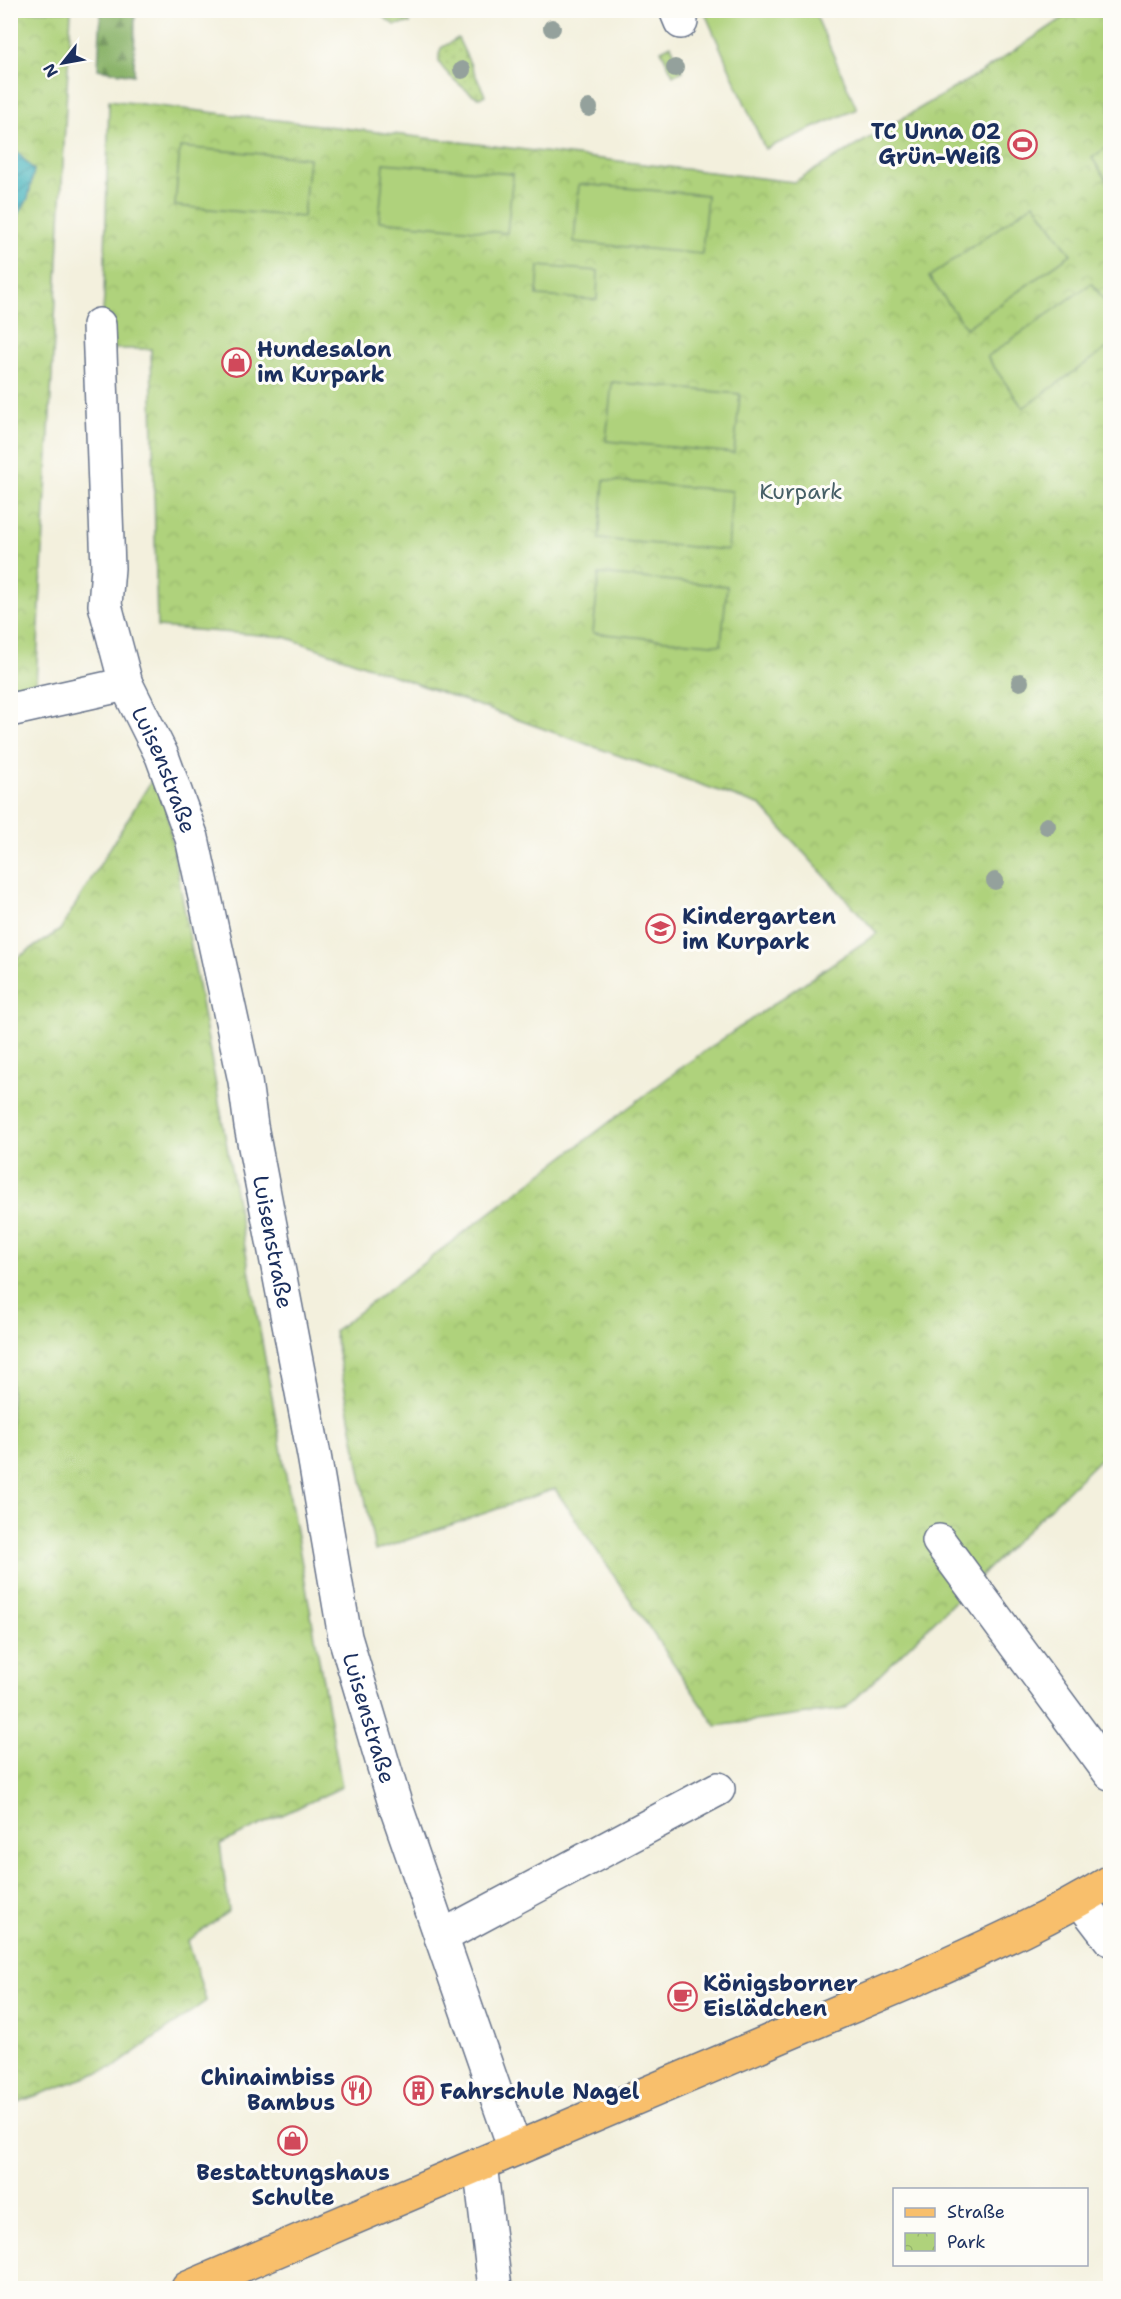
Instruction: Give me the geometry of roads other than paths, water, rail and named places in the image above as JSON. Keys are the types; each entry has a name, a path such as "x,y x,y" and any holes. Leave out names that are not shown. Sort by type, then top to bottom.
{"main road":[{"path":"188,2289 909,1982 995,1943 1080,1900 1110,1882"}],"street":[{"name":"Luisenstraße","path":"99,325 108,568 105,605 126,684 162,756 192,838 245,1081 253,1137 314,1455 345,1637 396,1807 515,2149"},
{"path":"10,710 126,684"},
{"path":"939,1541 1110,1773"},
{"path":"441,1937 718,1789"},
{"path":"1080,1900 1110,1939"},
{"path":"480,2164 495,2289"}],"water":[{"path":"11,146 34,170 28,199 11,227"}],"place":[{"name":"TC Unna 02 Grün-Weiß","path":"1022,144"},
{"name":"Hundesalon im Kurpark","path":"236,362"},
{"name":"Kindergarten im Kurpark","path":"661,929"},
{"name":"Königsborner Eislädchen","path":"682,1996"},
{"name":"Chinaimbiss Bambus","path":"356,2090"},
{"name":"Fahrschule Nagel","path":"419,2091"},
{"name":"Bestattungshaus Schulte","path":"293,2140"}],"park label":[{"name":"Kurpark","path":"801,491"}]}
